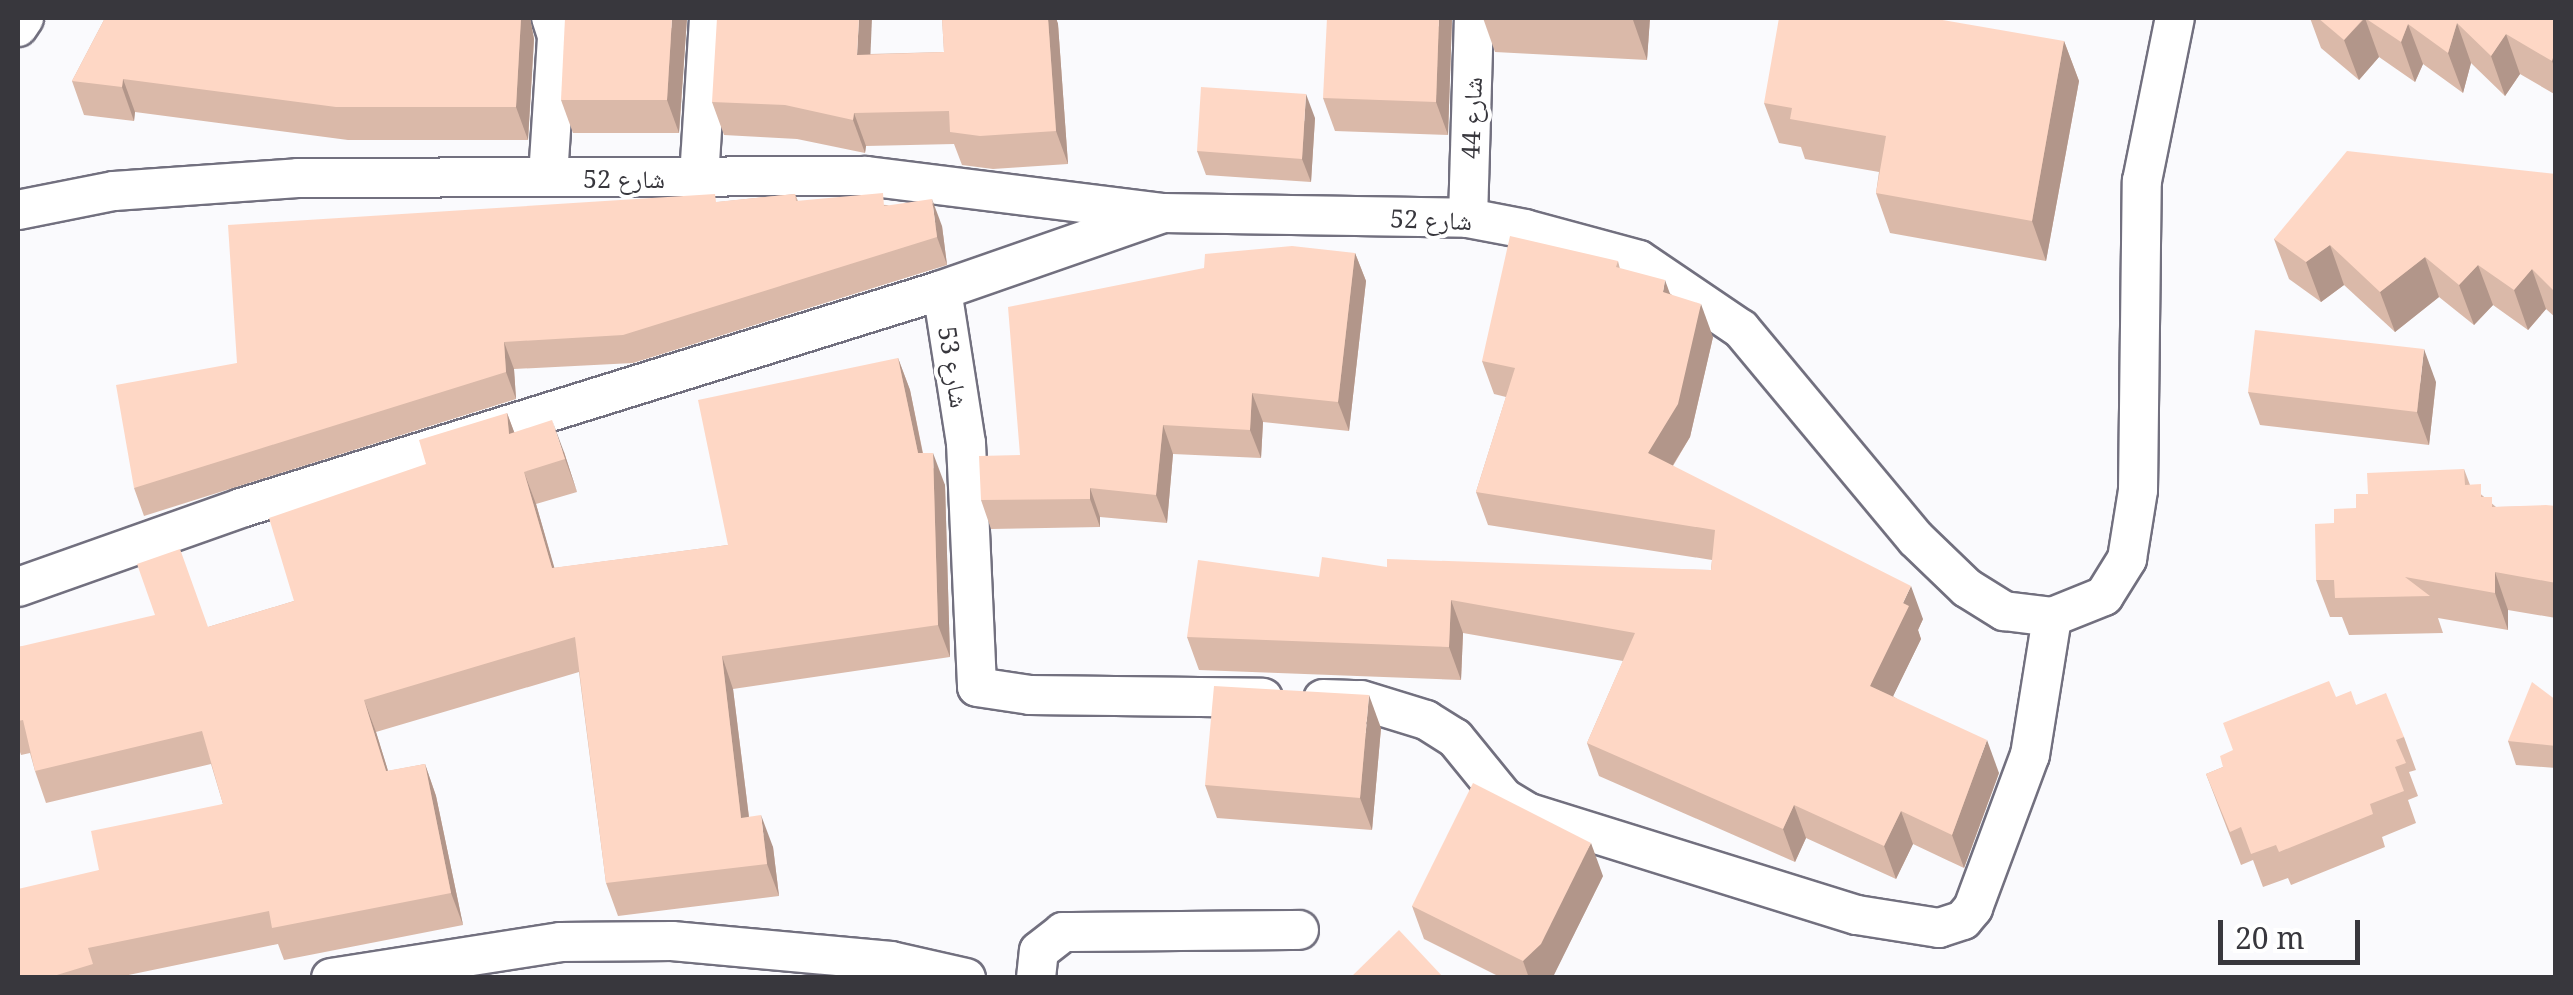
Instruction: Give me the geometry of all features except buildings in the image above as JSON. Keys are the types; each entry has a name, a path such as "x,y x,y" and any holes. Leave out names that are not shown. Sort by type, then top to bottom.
{"street":[{"path":"18,26 24,18"},
{"path":"548,177 557,36 551,18"},
{"path":"699,178 709,18"},
{"name":"شارع 44","path":"1468,218 1474,18"},
{"name":"شارع 52","path":"18,210 114,192 298,178 866,176 1163,213 1468,218 1638,260 1741,329 1916,539 1967,588 2004,611 2052,617 2104,596 2127,559 2138,490 2142,181 2175,18"},
{"path":"18,587 241,508 942,290 1163,213"},
{"name":"شارع 53","path":"942,290 966,443 972,663 974,681 984,690 1361,700 1395,708 1455,738 1504,798 1529,813 1721,876 1918,928 1952,926 1972,908 2030,754 2052,617"},
{"path":"1036,978 1039,951 1063,932 1298,930"},
{"path":"331,978 560,942 672,941 892,961 966,978"}]}
